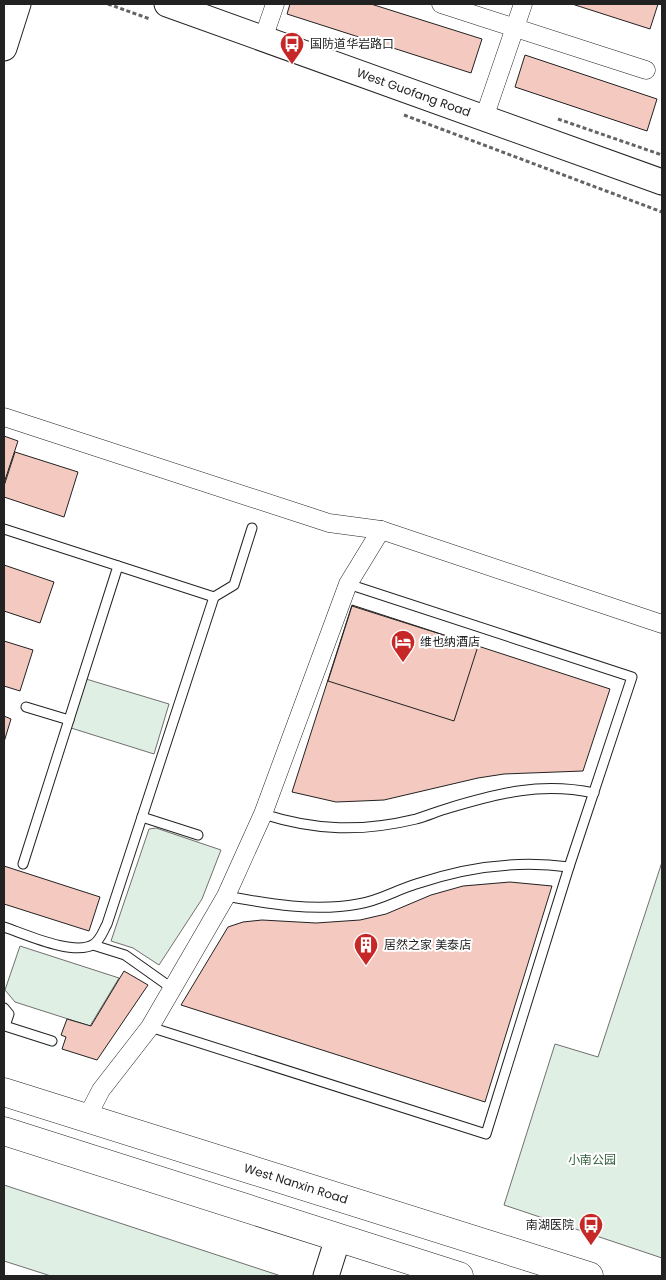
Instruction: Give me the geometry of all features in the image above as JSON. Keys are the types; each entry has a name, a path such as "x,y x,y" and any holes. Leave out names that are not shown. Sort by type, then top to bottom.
{"main road":[{"name":"West Nanxin Road","path":"4,1092 589,1276"},
{"path":"4,1131 459,1276"}],"street":[{"path":"4,48 18,4"},
{"name":"West Guofang Road","path":"167,4 662,182"},
{"path":"263,39 275,4"},
{"path":"440,4 646,70"},
{"path":"484,118 523,4"},
{"path":"4,417 329,523 381,530 661,618"},
{"path":"86,1119 102,1090 150,1027 226,896 263,814 348,584 381,530"},
{"path":"326,1276 338,1238"}],"lane":[{"path":"93,945 100,938 107,924 214,597 234,586 252,528"},
{"path":"4,529 214,597"},
{"path":"23,864 118,566"},
{"path":"150,1027 486,1134 569,867 632,678 348,584"},
{"path":"26,707 69,720"},
{"path":"263,814 312,827 355,829 418,818 470,801 539,787 569,788 594,793"},
{"path":"142,817 198,835"},
{"path":"226,896 287,905 322,907 350,905 383,898 414,884 470,869 540,863 569,867"},
{"path":"4,928 71,949 93,945 125,955 174,988"},
{"path":"4,1008 9,1014 6,1026 52,1041"}],"green space":[{"path":"86,679 169,704 154,754 71,728"},
{"path":"156,828 221,850 202,899 159,965 133,948 111,941 149,829"},
{"name":"小南公园","path":"662,862 662,1258 504,1205 555,1044 598,1057"},
{"path":"20,946 119,978 90,1026 15,1002 5,990"},
{"path":"4,1185 281,1276 51,1276 4,1261"}],"building":[{"path":"290,4 371,4 482,39 471,73 287,14"},
{"path":"572,4 658,4 650,29"},
{"path":"525,55 657,99 647,131 515,87"},
{"path":"4,436 18,441 4,483"},
{"path":"15,452 78,472 64,517 4,497 4,486"},
{"path":"4,565 54,582 40,623 4,611"},
{"path":"352,605 610,689 583,771 504,774 478,778 384,800 336,802 292,792"},
{"name":"维也纳酒店","path":"352,606 478,646 454,721 328,681"},
{"path":"4,641 33,650 20,691 4,686"},
{"path":"4,716 11,719 4,742"},
{"path":"4,866 100,897 89,931 4,904"},
{"name":"居然之家 美泰店","path":"510,882 552,886 485,1102 181,1005 228,927 243,922 262,920 316,923 360,920 386,914 431,895 463,886"},
{"path":"124,971 148,985 97,1060 62,1049 66,1037 61,1035 67,1019 91,1026"}],"place":[{"name":"国防道华岩路口","path":"292,65"},
{"name":"维也纳酒店","path":"403,663"},
{"name":"居然之家 美泰店","path":"366,966"},
{"name":"南湖医院","path":"591,1246"}]}
